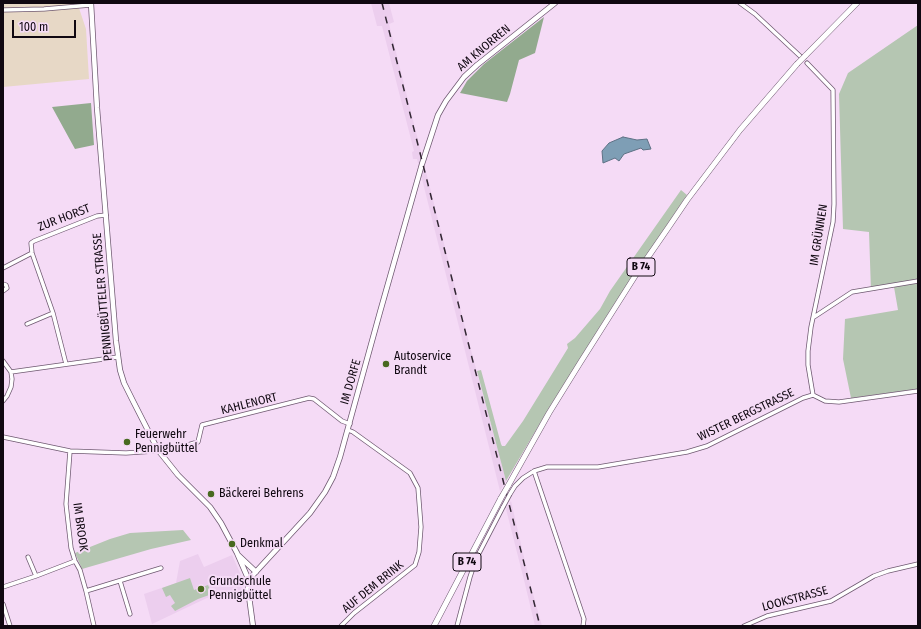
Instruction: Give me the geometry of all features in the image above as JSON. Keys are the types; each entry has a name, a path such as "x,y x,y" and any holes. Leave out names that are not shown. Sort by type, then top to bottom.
{"main road":[{"name":"B 74","path":"434,626 501,498 549,414 605,323 683,205 740,130 797,64 802,56 857,3"}],"street":[{"name":"AM KNORREN","path":"422,164 438,115 446,100 458,85 477,65 555,3"},
{"path":"740,3 755,14 802,56"},
{"path":"3,10 44,9 91,4"},
{"name":"PENNIGBÜTTELER STRASSE","path":"91,4 95,81 118,357 124,383 158,450 178,475 210,507 221,523 250,580"},
{"name":"IM GRÜNNEN","path":"807,63 834,90 833,222 808,351 808,365 813,395"},
{"name":"IM DORFE","path":"250,580 310,513 325,492 333,477 350,424 422,164"},
{"name":"ZUR HORST","path":"32,253 31,243 34,241 97,216 106,215"},
{"path":"3,268 32,253 52,313 66,364"},
{"path":"814,317 852,292 918,281"},
{"path":"3,284 6,285 7,288 3,291"},
{"path":"27,324 52,313"},
{"path":"11,372 118,357"},
{"path":"3,361 11,372 12,379 11,388 3,401"},
{"name":"WISTER BERGSTRASSE","path":"457,626 476,558 515,486 523,478 534,472 547,467 598,466 687,452 712,443 803,398 813,395 825,401 839,402 918,391"},
{"name":"KAHLENORT","path":"158,450 170,450 198,442 202,425 309,398 314,399 342,421 350,424"},
{"name":"AUF DEM BRINK","path":"342,626 354,613 415,565 419,552 421,527 418,488 410,473 353,432 348,430"},
{"path":"3,437 70,451 126,453 158,450"},
{"name":"IM BROOK","path":"70,451 66,504 71,548 75,561 80,570 94,626"},
{"path":"534,472 584,619 583,626"},
{"name":"PENNIGBÜTTELER STRASSE","path":"237,554 256,572"},
{"path":"28,557 36,576"},
{"path":"3,587 75,561"},
{"name":"LOOKSTRASSE","path":"744,626 767,616 831,601 883,572 918,564"},
{"path":"86,591 161,568"},
{"path":"250,580 248,588 253,626"},
{"path":"120,581 130,614"},
{"path":"3,604 10,626"}],"shaded area":[{"path":"3,3 81,3 79,8 86,29 89,79 3,87"},
{"path":"371,3 389,3 394,22 389,24 467,335 506,481 500,491 417,159 413,159 412,152 414,151 382,26 377,26"},
{"path":"511,501 530,583 542,626 535,626 506,509"},
{"name":"Grundschule Pennigbüttel","path":"198,554 204,567 232,555 244,582 242,591 207,598 152,624 144,594 176,583 180,561"}],"green space":[{"path":"544,17 535,53 519,60 507,102 460,93 467,81 484,64"},
{"path":"918,25 918,389 851,398 843,359 845,319 898,310 894,287 871,291 869,232 843,229 839,94 848,73"},
{"path":"91,103 94,145 75,149 52,107"},
{"path":"681,190 687,195 613,306 549,408 506,481 477,371 481,370 501,444 502,446 505,446 523,421 568,348 567,344 575,338 600,309 610,291"},
{"path":"183,530 191,540 151,549 82,569 75,553 130,533"},
{"path":"190,578 194,590 208,585 212,594 198,599 175,611 171,606 175,603 170,595 166,597 162,588"}],"water":[{"path":"623,137 637,140 647,139 651,149 643,150 641,148 624,154 619,161 615,158 603,163 602,151 609,143"}],"railway":[{"path":"382,3 540,626"}],"place":[{"name":"Autoservice Brandt","path":"386,364"},
{"name":"Feuerwehr Pennigbüttel","path":"127,442"},
{"name":"Bäckerei Behrens","path":"211,494"},
{"name":"Denkmal","path":"232,544"},
{"name":"Grundschule Pennigbüttel","path":"201,589"}]}
